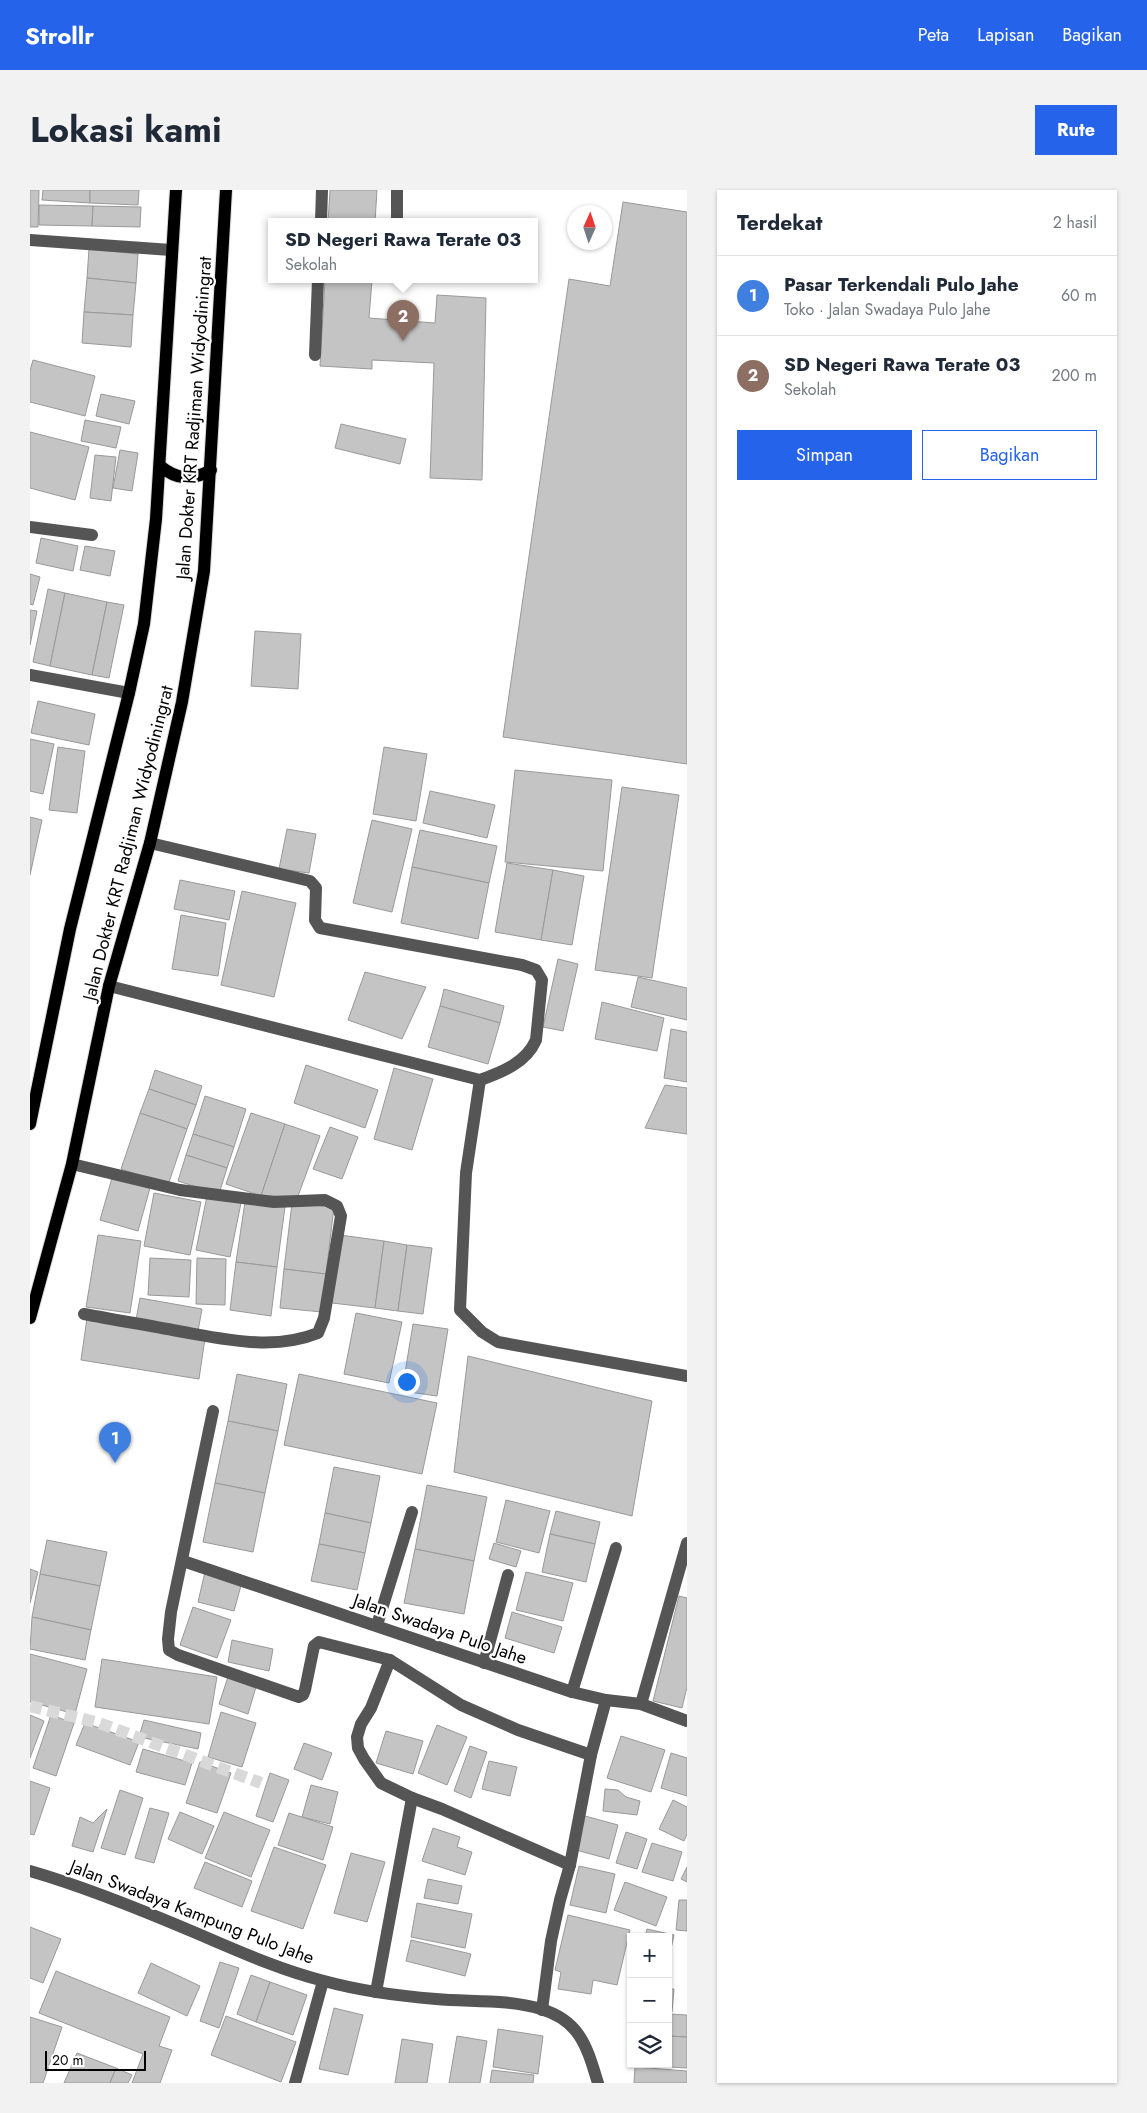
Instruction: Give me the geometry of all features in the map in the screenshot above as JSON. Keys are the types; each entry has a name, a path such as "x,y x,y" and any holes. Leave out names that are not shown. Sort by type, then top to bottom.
{"main road":[{"name":"Jalan Dokter KRT Radjiman Widyodiningrat","path":"30,1124 70,929 129,693 146,605 154,548 160,466 171,250 176,190"},
{"name":"Jalan Dokter KRT Radjiman Widyodiningrat","path":"30,1318 72,1164 109,986 150,842 182,702 202,580 211,470 226,190"},
{"path":"160,466 170,475 184,478 198,477 211,470"}],"street":[{"path":"321,218 322,190"},
{"path":"397,190 397,218"},
{"path":"30,240 171,250"},
{"path":"315,355 318,283"},
{"path":"30,527 92,536"},
{"path":"30,675 129,693"},
{"path":"109,986 480,1080 504,1071 521,1059 533,1047 539,1020 542,980 536,970 522,965 320,928 315,920 316,888 310,881 150,842"},
{"path":"480,1080 466,1173 460,1310 482,1332 498,1342 687,1376"},
{"path":"72,1164 180,1190 243,1199 274,1202 325,1200 337,1206 341,1216 324,1318 318,1333 306,1338 275,1342 227,1340 84,1314"},
{"path":"213,1411 168,1639 169,1650 178,1656 299,1697 303,1695 314,1646 319,1642 390,1660 461,1705 518,1730 591,1755"},
{"path":"377,1625 412,1512"},
{"path":"641,1704 687,1543"},
{"path":"572,1692 616,1548"},
{"name":"Jalan Swadaya Pulo Jahe","path":"183,1561 572,1692 606,1700 641,1704 687,1721"},
{"path":"484,1663 508,1575"},
{"path":"390,1660 357,1737 358,1748 381,1783 570,1865"},
{"path":"542,2010 551,1941 570,1865 591,1755 606,1700"},
{"path":"376,1992 412,1798"},
{"name":"Jalan Swadaya Kampung Pulo Jahe","path":"30,1871 60,1880 133,1908 260,1961 323,1981 376,1992 437,2000 488,2001 542,2010 572,2025 585,2043 598,2083"},
{"path":"295,2083 323,1981"}],"building":[{"path":"30,190 39,190 38,227 30,227"},
{"path":"43,190 90,190 90,203 42,200"},
{"path":"90,190 139,190 138,205 90,203"},
{"path":"330,190 377,190 375,218 328,218"},
{"path":"623,202 687,212 687,764 503,737 569,279 610,286"},
{"path":"39,205 93,206 92,226 39,225"},
{"path":"93,206 141,207 140,227 92,226"},
{"path":"89,249 138,254 136,283 87,278"},
{"path":"87,278 136,283 133,315 84,312"},
{"path":"325,283 372,283 369,318 435,323 437,295 486,298 482,480 430,478 434,363 372,360 372,369 320,366"},
{"path":"84,312 133,315 131,347 82,343"},
{"path":"33,360 95,376 85,416 30,402 30,371"},
{"path":"101,394 135,401 129,424 96,416"},
{"path":"85,420 121,427 116,448 81,441"},
{"path":"341,424 406,439 400,464 335,448"},
{"path":"30,432 89,447 75,500 30,488"},
{"path":"120,450 138,453 132,491 113,488"},
{"path":"95,455 116,457 111,501 90,498"},
{"path":"41,538 78,546 73,571 36,563"},
{"path":"85,546 115,551 110,576 80,570"},
{"path":"30,574 40,577 33,605 30,604"},
{"path":"48,589 65,593 50,666 33,662"},
{"path":"65,593 107,602 92,675 50,666"},
{"path":"107,602 124,605 109,678 92,675"},
{"path":"30,610 37,611 30,645"},
{"path":"255,631 301,634 298,689 251,686"},
{"path":"38,701 95,714 89,745 31,733"},
{"path":"30,739 54,744 43,794 30,791"},
{"path":"58,747 85,751 77,813 49,810"},
{"path":"384,747 427,754 416,821 373,814"},
{"path":"515,770 612,780 603,871 505,862"},
{"path":"622,787 679,795 652,978 595,970"},
{"path":"430,791 495,805 487,838 423,823"},
{"path":"30,817 42,820 30,875"},
{"path":"372,820 412,829 392,912 353,903"},
{"path":"287,829 316,834 309,873 279,869"},
{"path":"420,830 497,846 489,883 412,867"},
{"path":"507,863 553,870 541,940 495,932"},
{"path":"412,867 489,883 478,939 401,923"},
{"path":"553,870 584,876 572,945 541,940"},
{"path":"180,880 235,891 229,920 174,909"},
{"path":"242,891 296,903 274,997 221,985"},
{"path":"181,915 226,923 218,976 172,969"},
{"path":"558,959 578,964 563,1031 543,1027"},
{"path":"365,972 426,987 402,1039 348,1020"},
{"path":"638,977 687,988 687,1020 631,1007"},
{"path":"444,989 504,1006 500,1023 440,1006"},
{"path":"602,1002 664,1018 657,1051 595,1039"},
{"path":"440,1006 500,1023 488,1064 428,1047"},
{"path":"671,1029 687,1032 687,1082 664,1078"},
{"path":"306,1065 378,1090 365,1128 294,1103"},
{"path":"394,1068 433,1079 412,1150 374,1139"},
{"path":"155,1070 202,1086 196,1105 149,1089"},
{"path":"665,1085 687,1088 687,1134 645,1128"},
{"path":"149,1089 196,1105 187,1129 140,1113"},
{"path":"205,1096 246,1109 234,1147 193,1134"},
{"path":"140,1113 187,1129 168,1185 121,1169"},
{"path":"251,1113 285,1124 261,1196 226,1184"},
{"path":"285,1124 320,1136 298,1196 261,1196"},
{"path":"330,1127 358,1137 342,1179 313,1169"},
{"path":"193,1134 234,1147 227,1168 186,1155"},
{"path":"186,1155 227,1168 219,1194 178,1181"},
{"path":"112,1178 150,1188 138,1231 100,1220"},
{"path":"154,1193 201,1202 190,1255 144,1246"},
{"path":"207,1196 241,1203 230,1257 196,1250"},
{"path":"245,1202 285,1207 277,1267 236,1262"},
{"path":"292,1203 334,1207 326,1274 284,1269"},
{"path":"98,1235 141,1241 130,1313 86,1307"},
{"path":"340,1235 384,1241 375,1308 332,1303"},
{"path":"384,1241 407,1245 398,1311 375,1308"},
{"path":"407,1245 432,1248 423,1314 398,1311"},
{"path":"150,1258 191,1260 189,1297 148,1295"},
{"path":"197,1258 226,1259 225,1305 196,1304"},
{"path":"236,1262 277,1267 271,1316 230,1310"},
{"path":"284,1269 326,1274 322,1312 280,1308"},
{"path":"140,1298 202,1309 198,1331 136,1320"},
{"path":"356,1313 402,1322 389,1383 344,1374"},
{"path":"87,1318 205,1338 199,1379 81,1360"},
{"path":"413,1324 448,1329 437,1396 402,1391"},
{"path":"468,1356 652,1401 632,1516 454,1472"},
{"path":"237,1374 287,1384 278,1431 228,1421"},
{"path":"299,1374 437,1403 422,1474 284,1445"},
{"path":"228,1421 278,1431 265,1493 215,1483"},
{"path":"334,1467 380,1476 371,1523 325,1513"},
{"path":"215,1483 265,1493 253,1552 203,1542"},
{"path":"427,1485 487,1497 474,1561 415,1549"},
{"path":"506,1500 550,1511 539,1553 496,1542"},
{"path":"556,1511 600,1522 595,1544 550,1534"},
{"path":"325,1513 371,1523 365,1553 319,1544"},
{"path":"550,1534 595,1544 586,1582 542,1572"},
{"path":"47,1540 107,1552 100,1586 40,1574"},
{"path":"494,1543 521,1551 516,1567 489,1559"},
{"path":"319,1544 365,1553 357,1590 311,1581"},
{"path":"415,1549 474,1561 464,1614 404,1603"},
{"path":"30,1569 38,1572 30,1603"},
{"path":"205,1572 242,1582 234,1611 198,1602"},
{"path":"526,1572 573,1583 563,1621 516,1610"},
{"path":"40,1574 100,1586 91,1630 32,1617"},
{"path":"679,1596 687,1598 687,1687 682,1708 653,1701"},
{"path":"193,1607 231,1620 217,1658 180,1645"},
{"path":"512,1612 562,1627 554,1653 505,1638"},
{"path":"32,1617 91,1630 85,1660 30,1649"},
{"path":"232,1640 273,1649 269,1671 228,1662"},
{"path":"30,1654 87,1669 75,1714 30,1702"},
{"path":"102,1659 217,1677 209,1724 95,1707"},
{"path":"228,1677 256,1687 248,1714 219,1704"},
{"path":"221,1712 256,1723 242,1767 208,1757"},
{"path":"30,1715 44,1721 30,1758"},
{"path":"51,1715 74,1723 56,1776 33,1768"},
{"path":"144,1720 201,1733 198,1749 139,1737"},
{"path":"85,1723 139,1742 130,1765 76,1745"},
{"path":"437,1725 467,1737 447,1785 418,1773"},
{"path":"386,1731 423,1741 413,1774 376,1763"},
{"path":"621,1736 665,1750 651,1792 607,1778"},
{"path":"304,1743 332,1753 322,1780 294,1769"},
{"path":"470,1746 487,1752 471,1798 454,1791"},
{"path":"143,1749 192,1763 185,1785 136,1772"},
{"path":"671,1753 687,1758 687,1796 661,1788"},
{"path":"489,1761 517,1767 510,1796 482,1789"},
{"path":"200,1762 231,1773 217,1813 186,1803"},
{"path":"270,1773 289,1780 273,1822 256,1816"},
{"path":"30,1781 50,1788 34,1835 30,1834"},
{"path":"311,1785 338,1792 330,1824 302,1817"},
{"path":"605,1789 618,1790 626,1797 640,1801 637,1815 603,1811"},
{"path":"120,1790 143,1798 125,1855 101,1848"},
{"path":"673,1800 687,1807 687,1834 684,1841 659,1829"},
{"path":"150,1808 169,1813 154,1863 135,1858"},
{"path":"107,1809 93,1852 72,1846 80,1817 93,1823"},
{"path":"180,1812 214,1826 202,1854 168,1839"},
{"path":"224,1812 270,1830 251,1877 205,1858"},
{"path":"289,1813 333,1827 323,1860 278,1845"},
{"path":"585,1816 618,1825 609,1859 576,1850"},
{"path":"433,1828 460,1837 457,1847 472,1852 465,1875 422,1861"},
{"path":"626,1832 647,1839 637,1869 616,1863"},
{"path":"652,1843 682,1852 673,1881 642,1872"},
{"path":"274,1847 326,1865 303,1929 251,1911"},
{"path":"351,1853 385,1862 367,1922 334,1913"},
{"path":"205,1862 252,1881 242,1907 194,1888"},
{"path":"579,1866 615,1874 606,1913 570,1905"},
{"path":"687,1867 687,1882 681,1879"},
{"path":"428,1879 462,1886 458,1904 424,1898"},
{"path":"625,1882 667,1897 656,1926 614,1910"},
{"path":"679,1900 687,1900 687,1931 676,1930"},
{"path":"417,1903 472,1914 465,1948 411,1937"},
{"path":"568,1915 630,1930 629,1933 627,1933 627,1943 617,1985 593,1980 591,1994 558,1989 561,1972 555,1970"},
{"path":"30,1927 61,1939 43,1983 30,1978"},
{"path":"647,1929 665,1933 646,1933"},
{"path":"411,1940 471,1954 465,1976 406,1961"},
{"path":"220,1962 239,1968 219,2028 200,2021"},
{"path":"151,1963 200,1986 187,2016 138,1993"},
{"path":"56,1971 170,2017 159,2046 172,2050 160,2083 132,2083 143,2054 39,2013"},
{"path":"251,1975 270,1982 256,2022 237,2014"},
{"path":"270,1982 307,1995 293,2035 256,2022"},
{"path":"672,1989 674,1989 672,2012"},
{"path":"334,2008 363,2015 348,2075 319,2069"},
{"path":"672,2014 687,2015 687,2037 672,2036"},
{"path":"226,2016 296,2042 281,2082 211,2055"},
{"path":"30,2017 62,2027 43,2083 30,2083"},
{"path":"498,2029 543,2036 538,2074 493,2067"},
{"path":"457,2036 487,2041 480,2083 449,2083"},
{"path":"672,2036 687,2037 687,2068 672,2067"},
{"path":"402,2039 433,2044 427,2083 395,2083"},
{"path":"77,2053 116,2068 110,2083 64,2083"},
{"path":"116,2068 132,2075 128,2083 110,2083"},
{"path":"635,2068 687,2071 687,2083 634,2083"},
{"path":"492,2070 534,2075 533,2083 490,2083"}],"tunnel":[{"path":"30,1706 99,1723 261,1783"}],"place":[{"name":"SD Negeri Rawa Terate 03","path":"403,341"},
{"name":"Pasar Terkendali Pulo Jahe","path":"115,1463"}]}
